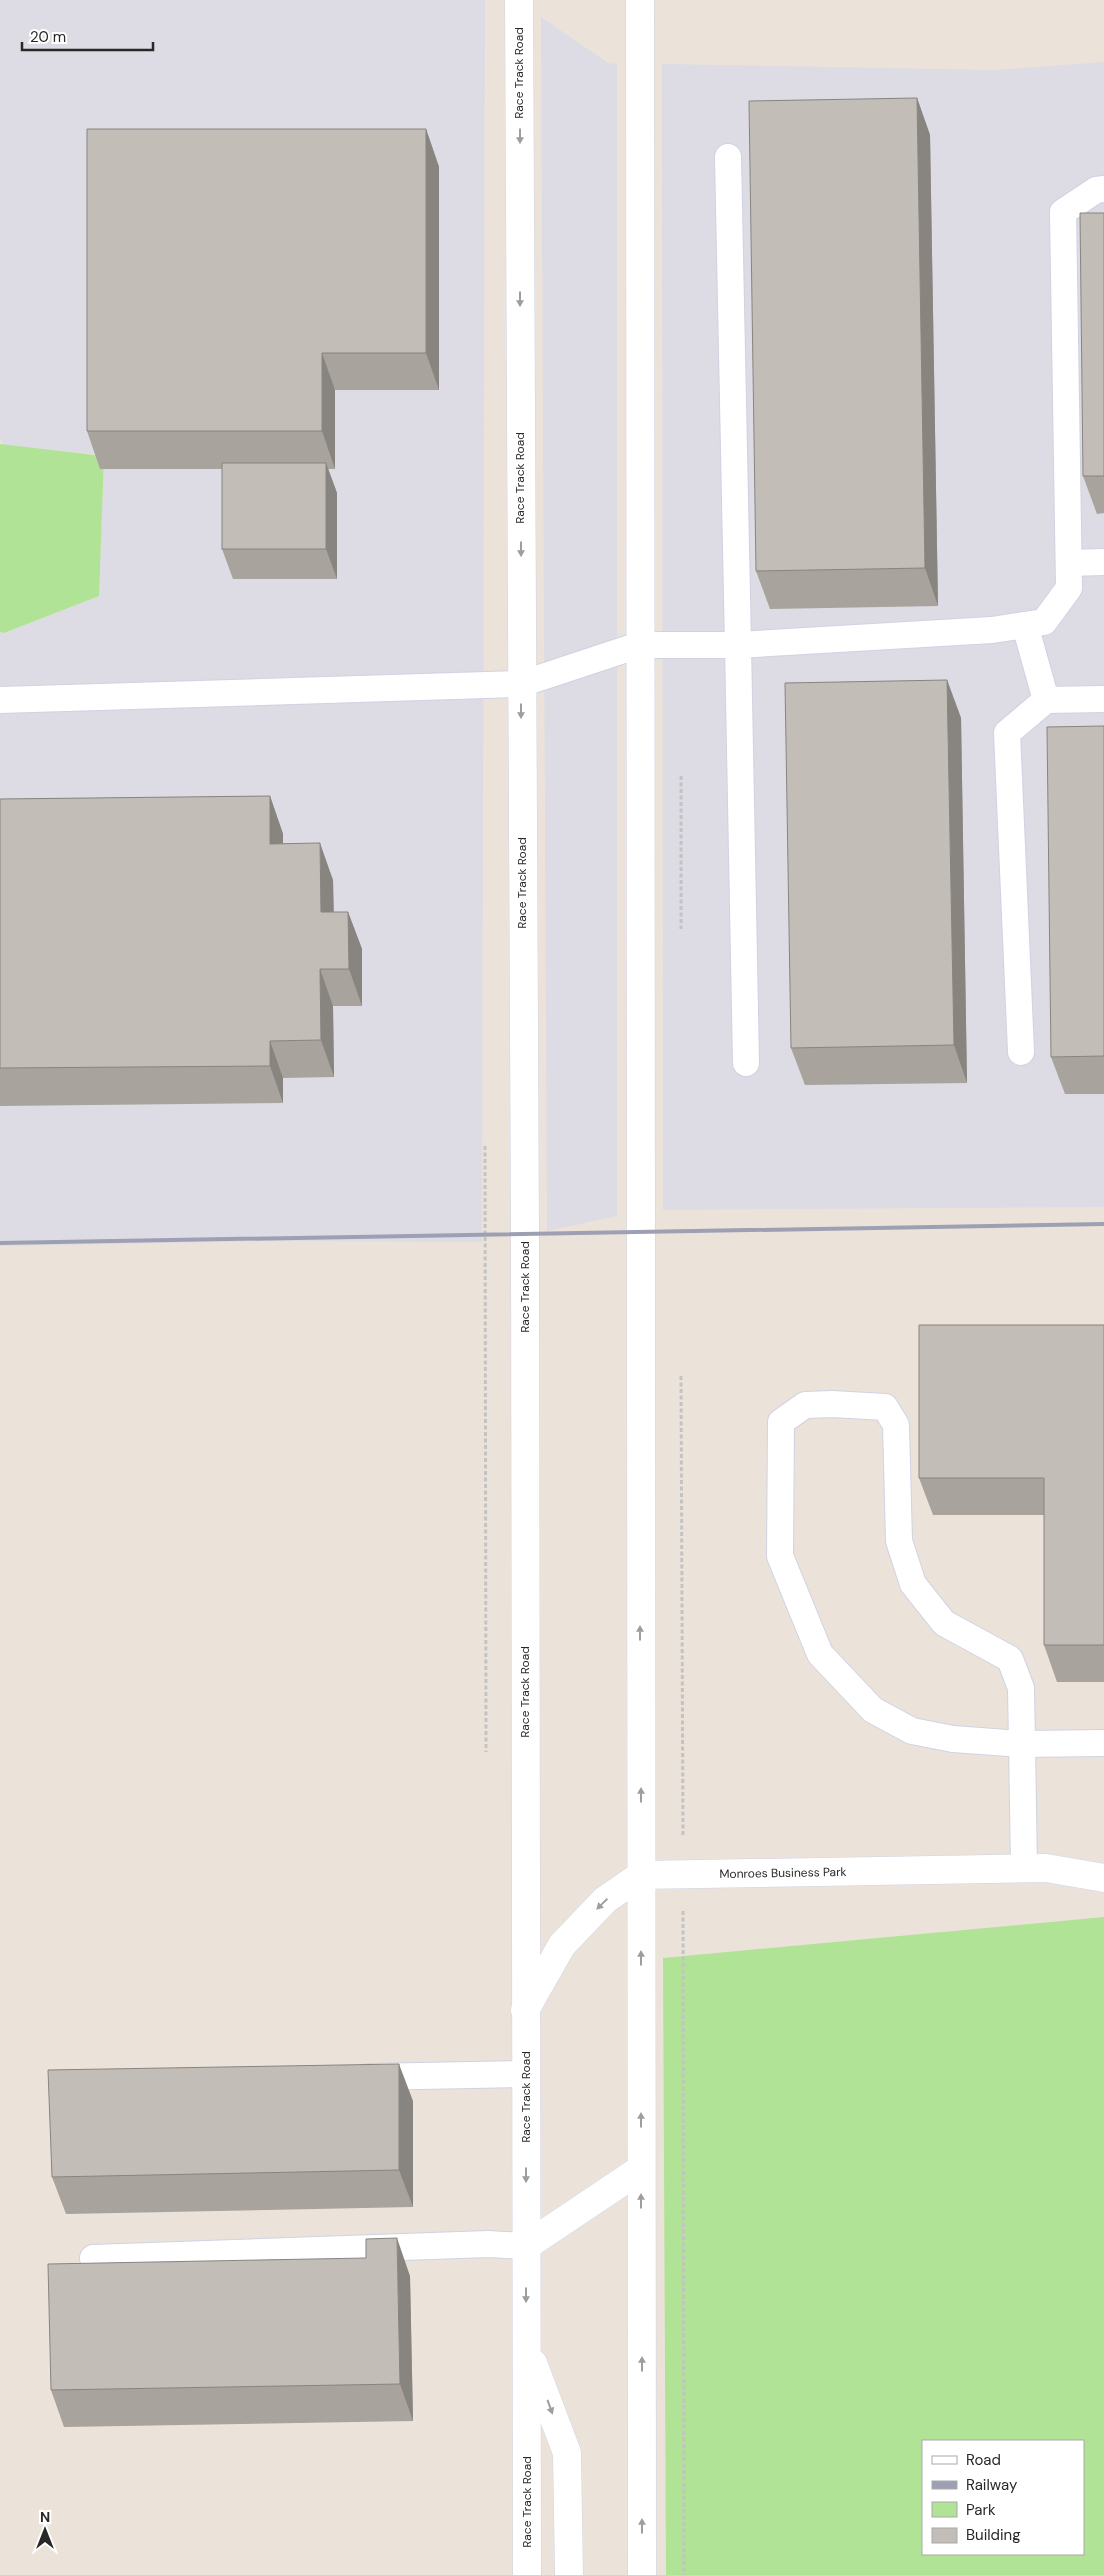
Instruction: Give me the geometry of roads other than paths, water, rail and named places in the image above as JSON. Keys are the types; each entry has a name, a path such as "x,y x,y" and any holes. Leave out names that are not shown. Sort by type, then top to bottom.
{"main road":[{"name":"Race Track Road","path":"519,0 525,1234 527,2575"},
{"path":"640,0 639,645 642,2575"},
{"name":"Monroes Business Park","path":"641,1875 1046,1868 1104,1878"},
{"path":"525,2010 562,1945 605,1900 641,1875"},
{"path":"526,2246 641,2169"},
{"path":"527,2345 567,2453 568,2575"}],"lane":[{"path":"728,157 746,1063"},
{"path":"0,700 521,684 639,645 738,645 992,630 1044,622 1070,588 1063,212 1096,190 1104,189"},
{"path":"1069,563 1104,562"},
{"path":"1025,625 1046,700"},
{"path":"1021,1052 1007,733 1046,700 1104,699"},
{"path":"1024,1868 1022,1744 1021,1688 1010,1660 944,1623 913,1584 899,1541 896,1425 885,1407 805,1405 781,1422 780,1556 820,1654 873,1710 912,1731 953,1739 1022,1744 1104,1743"},
{"path":"345,2078 526,2074"},
{"path":"93,2258 488,2244 526,2246"}],"railway":[{"path":"0,1243 1104,1224"}]}
